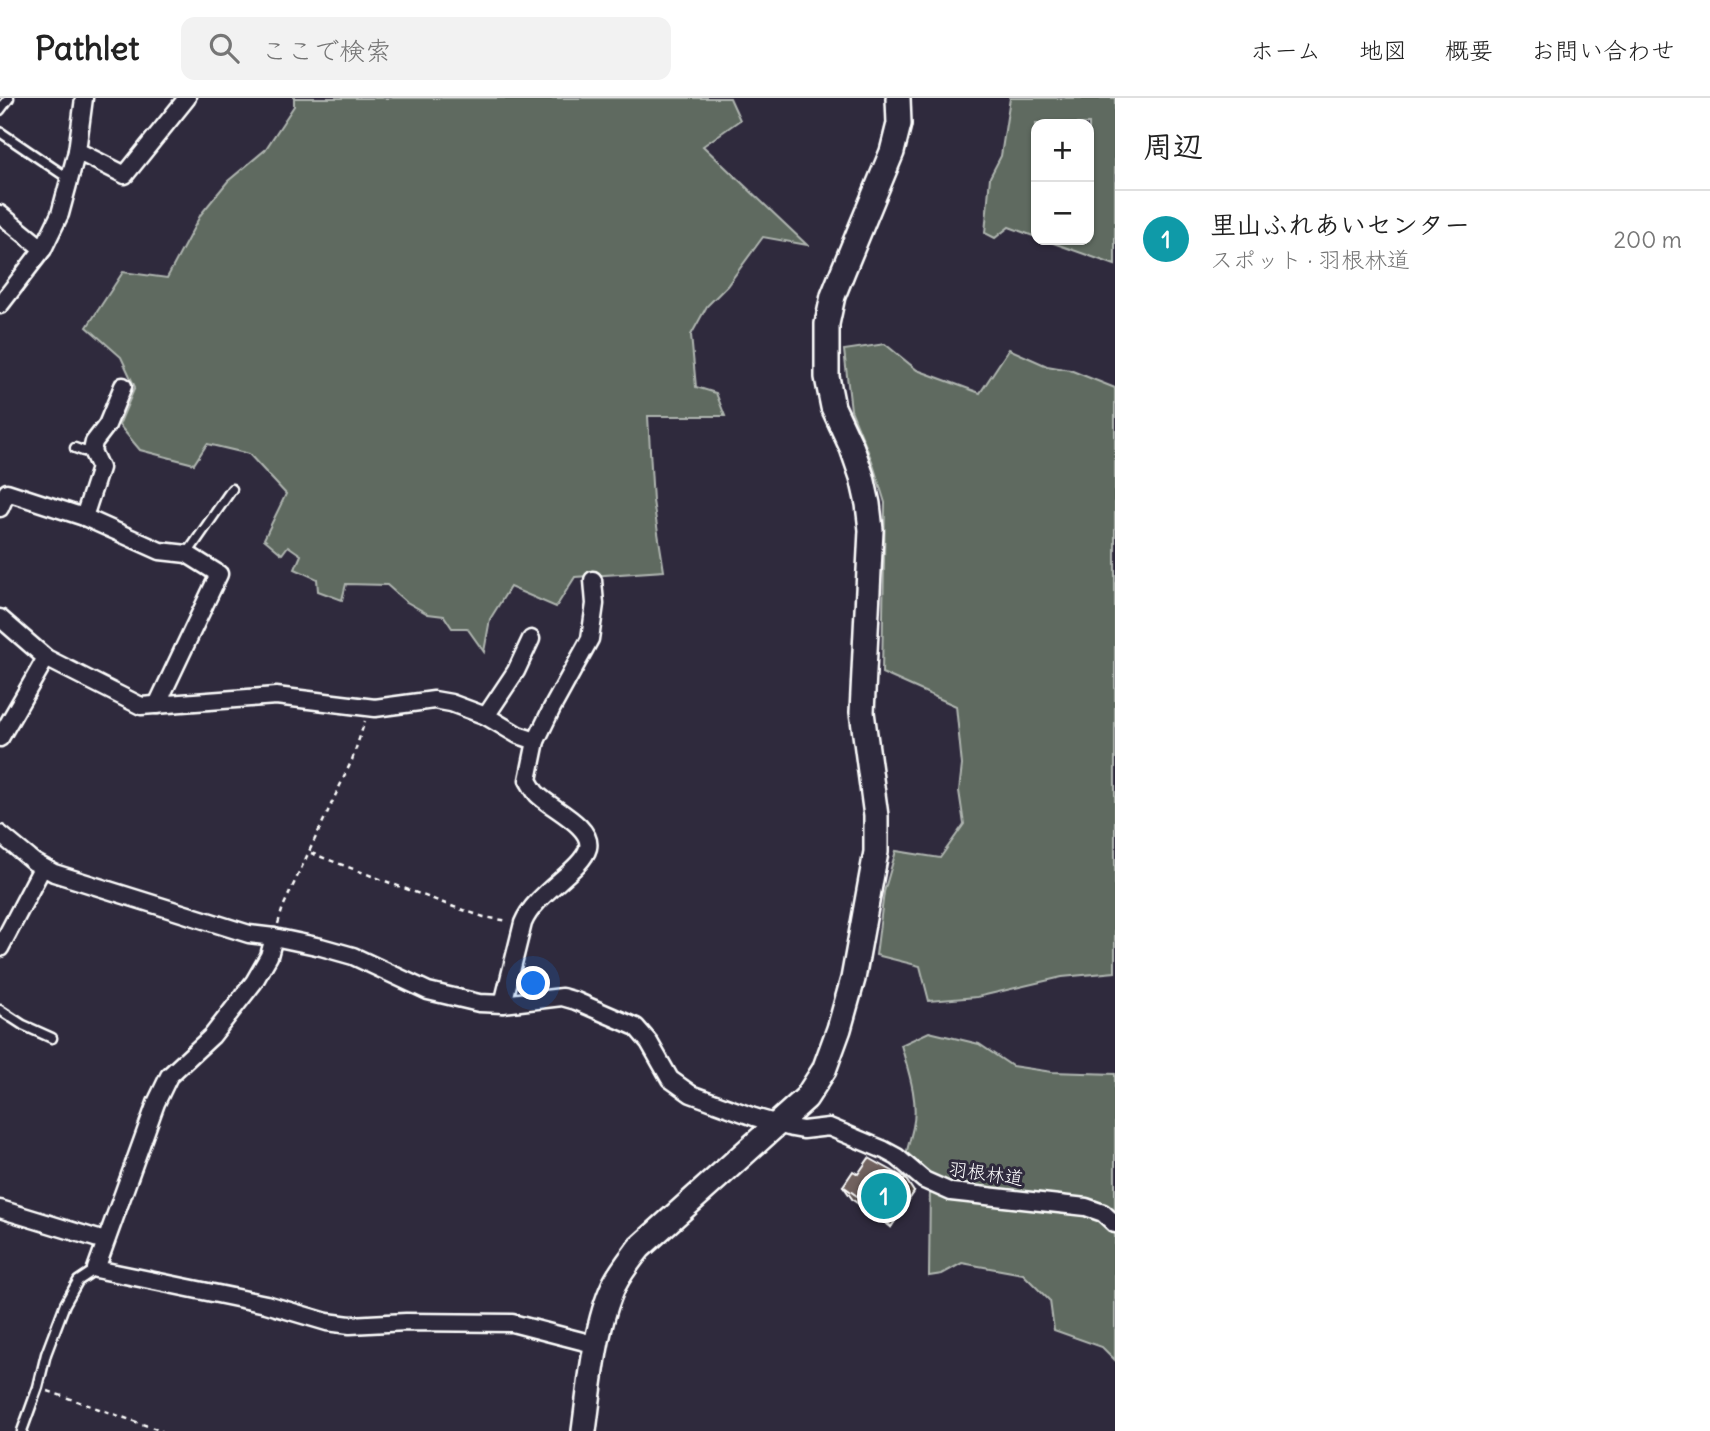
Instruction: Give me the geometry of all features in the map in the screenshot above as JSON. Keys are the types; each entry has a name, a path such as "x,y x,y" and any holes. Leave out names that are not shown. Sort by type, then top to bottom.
{"street":[{"path":"0,305 43,248 60,214 77,151 84,98"},
{"path":"77,151 125,175 187,98"},
{"path":"584,1431 597,1345 613,1288 639,1248 806,1098 816,1084 839,1029 853,979 876,852 876,816 862,712 869,517 859,467 834,407 827,377 827,324 834,296 892,152 899,124 898,98"},
{"path":"0,214 43,248"},
{"path":"84,517 100,468 92,451 94,442 107,425 123,386"},
{"path":"0,508 7,492 84,517 160,551 187,554 219,574 157,705"},
{"path":"503,1004 528,911 580,861 587,850 588,840 582,828 536,794 528,780 536,741 590,639 595,604 593,580"},
{"path":"0,618 46,658 141,706 276,696 368,708 434,700 451,703 486,716 519,735 536,741"},
{"path":"486,716 516,671 531,639"},
{"path":"0,738 46,658"},
{"path":"0,834 42,868 0,948"},
{"name":"羽根林道","path":"42,868 249,934 321,947 353,957 428,991 479,1003 503,1004 562,997 576,1001 636,1027 649,1042 670,1079 691,1094 779,1125 803,1130 829,1127 884,1150 897,1157 923,1180 951,1192 1086,1207 1102,1213 1115,1224"},
{"path":"274,937 269,956 254,982 212,1036 169,1076 156,1102 96,1269 266,1304 327,1322 350,1325 406,1322 512,1323 597,1345"},
{"path":"0,1209 105,1241"}],"lane":[{"path":"0,110 9,98"},
{"path":"0,132 68,178"},
{"path":"75,448 92,451"},
{"path":"187,554 232,489"},
{"path":"0,1010 23,1026 52,1038"},
{"path":"22,1431 65,1304 78,1281 96,1269"}],"path":[{"path":"274,937 283,907 352,760 368,708"},
{"path":"310,853 484,917 523,923"},
{"path":"38,1387 162,1431"}],"green space":[{"path":"294,98 730,98 740,120 703,146 807,245 763,237 727,286 707,306 691,335 696,387 716,393 725,416 648,416 653,501 664,571 575,577 556,607 510,587 490,619 484,652 467,628 452,628 444,616 428,614 405,601 387,585 346,584 342,600 318,591 317,579 295,569 301,555 288,546 282,554 264,539 286,494 249,454 207,444 194,464 140,450 119,425 135,387 121,357 87,327 123,272 167,278 201,214 228,181 265,150 294,106"},
{"path":"1010,98 1115,98 1115,265 1059,245 1094,245 1094,119 1031,119 1031,235 1009,227 995,238 985,233 990,177 1001,156"},
{"path":"885,344 917,370 980,393 1009,349 1047,366 1070,370 1115,388 1115,972 1062,977 977,997 929,1001 920,966 876,955 884,892 896,851 940,858 964,824 959,791 962,765 956,706 882,673 885,503 872,461 851,410 844,350"},
{"path":"929,1032 979,1044 1012,1066 1052,1072 1115,1074 1115,1360 1102,1347 1054,1330 1050,1301 1023,1274 962,1263 942,1274 929,1276 930,1184 903,1170 915,1107 901,1045"}],"building":[{"path":"869,1158 905,1178 881,1213 843,1186 853,1171 858,1174"}],"place":[{"name":"里山ふれあいセンター","path":"884,1196"}]}
